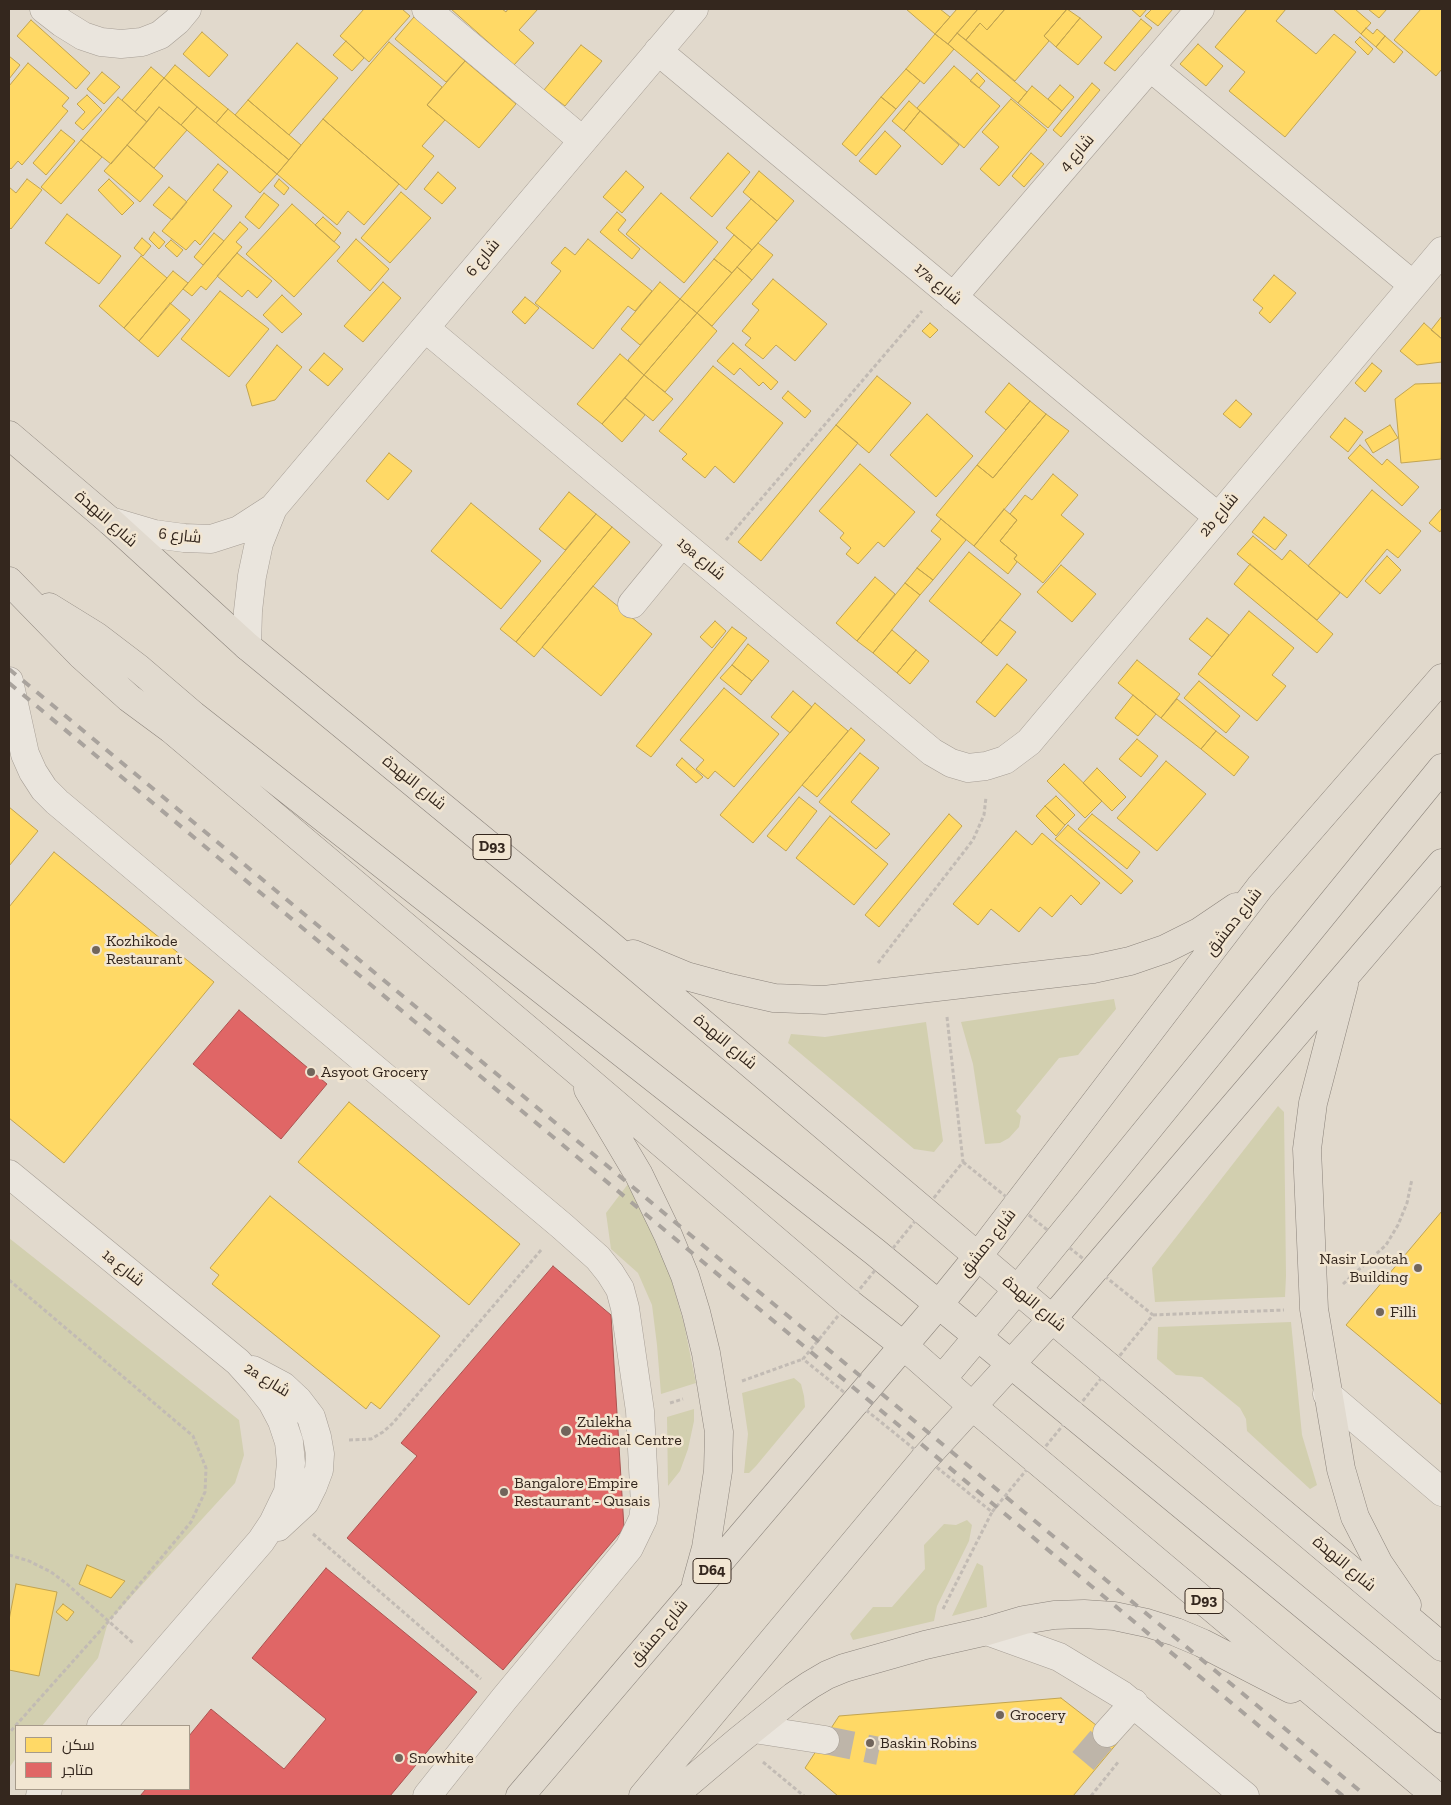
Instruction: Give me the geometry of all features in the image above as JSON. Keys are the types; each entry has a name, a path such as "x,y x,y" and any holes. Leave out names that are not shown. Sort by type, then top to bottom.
{"main road":[{"name":"شارع النهدة","path":"9,435 110,521 247,646 603,939 1434,1640"},
{"name":"D93","path":"12,584 81,655 129,698 170,729 1436,1796"},
{"path":"12,584 110,646 193,715 843,1227 1442,1719"},
{"name":"شارع دمشق","path":"520,1796 848,1409 904,1346 978,1256 1260,887 1442,678"},
{"path":"942,1379 1017,1290 1442,768"},
{"path":"643,1796 911,1474 1052,1319 1346,978 1442,863"},
{"path":"603,939 644,959 686,976 730,988 774,998 824,1000 851,998 1093,969 1130,962 1200,932 1232,911 1260,887"},
{"path":"1346,978 1312,1103 1308,1149 1314,1309 1341,1469 1355,1517 1379,1564 1434,1640"},
{"path":"577,1071 638,1175 668,1235 685,1276 698,1320 713,1391 718,1432 718,1471 706,1548 694,1592"},
{"path":"673,1796 810,1684 827,1675 844,1668 925,1645 987,1631 1024,1620 1054,1615 1114,1616 1176,1632 1202,1643 1336,1712"}],"street":[{"path":"44,9 83,36 101,42 120,44 142,42 160,35 178,21 188,9"},
{"path":"426,9 582,140"},
{"name":"شارع 6","path":"110,521 154,534 211,539 239,530 273,508 694,9"},
{"name":"شارع 4","path":"948,292 1200,9"},
{"name":"17a شارع","path":"658,51 1218,517"},
{"path":"1150,66 1414,285"},
{"name":"2b شارع","path":"986,766 1005,760 1029,742 1442,251"},
{"name":"19a شارع","path":"425,328 932,752 951,763 968,768 986,766"},
{"name":"شارع 6","path":"247,646 252,576 259,543 273,508"},
{"path":"632,604 682,543"},
{"path":"9,681 24,754 44,789 64,809 562,1226 598,1258 620,1289 625,1308 640,1411 644,1519 629,1548 504,1699 427,1796"},
{"name":"1a شارع","path":"9,1174 238,1362"},
{"name":"2a شارع","path":"238,1362 283,1386 298,1400 310,1417 318,1437 319,1470 305,1502 292,1516 262,1541"},
{"name":"2a شارع","path":"102,1725 262,1541 273,1524 288,1492 291,1462 289,1442 282,1421 272,1402 238,1362"},
{"path":"1328,1394 1442,1492"},
{"path":"987,1631 1059,1657 1128,1699 1245,1796"},
{"path":"1101,1729 1128,1699"},
{"path":"753,1729 828,1734"}],"path":[{"path":"706,563 948,292"},
{"path":"851,998 973,840 984,816 986,766"},
{"path":"943,987 963,1162"},
{"path":"318,1437 353,1441 371,1439 383,1432 562,1226"},
{"path":"9,1280 193,1436 206,1468 205,1492 191,1522 108,1622 16,1725"},
{"path":"925,1645 992,1512"},
{"path":"292,1516 504,1699"},
{"path":"9,1555 29,1561 51,1572 155,1662"},
{"path":"753,1729 804,1796"}],"shaded area":[{"path":"1114,999 1116,1009 1078,1055 1059,1058 1016,1111 1021,1116 1019,1127 1009,1138 1000,1143 985,1144 973,1064 961,1022"},
{"path":"926,1022 943,1141 934,1152 914,1149 788,1043 791,1034 825,1037"},
{"path":"1278,1106 1284,1112 1285,1297 1155,1302 1152,1268"},
{"path":"631,1180 663,1250 684,1324 696,1383 661,1394 652,1305 638,1273 611,1249 606,1213"},
{"path":"9,1238 239,1420 244,1455 235,1483 108,1622 98,1658 43,1725 15,1725 15,1759 9,1768"},
{"path":"1291,1322 1302,1435 1317,1485 1310,1489 1247,1431 1246,1419 1240,1408 1202,1377 1176,1375 1157,1359 1158,1327"},
{"path":"794,1378 801,1384 805,1407 756,1466 749,1473 744,1473 748,1434 742,1393"},
{"path":"694,1409 694,1421 688,1449 680,1471 668,1486 667,1417"},
{"path":"967,1520 972,1525 969,1541 937,1606 934,1621 853,1640 850,1634 873,1607 892,1607 925,1569 924,1545 944,1524 956,1525"},
{"path":"977,1563 983,1566 987,1607 952,1616"}],"building: سكن":[{"path":"364,9 402,9 410,16 369,62 340,36"},
{"path":"451,9 502,9 506,12 508,9 538,9 519,30 534,43 514,65"},
{"path":"906,9 940,9 950,17 935,34"},
{"path":"957,9 978,9 948,44 935,34"},
{"path":"978,9 1005,9 987,30 980,23 966,40 957,33"},
{"path":"1005,9 1067,9 1044,36 1049,41 1015,81 966,40 980,23 987,30"},
{"path":"1067,9 1080,18 1056,47 1044,36"},
{"path":"1131,9 1147,9 1140,17"},
{"path":"1152,9 1173,9 1158,26 1145,16"},
{"path":"1247,9 1286,9 1276,21 1316,54 1334,34 1356,52 1285,137 1229,91 1245,72 1215,47"},
{"path":"1333,9 1355,9 1371,23 1361,34"},
{"path":"1368,9 1387,9 1379,18"},
{"path":"1421,9 1442,9 1442,69 1436,76 1394,40"},
{"path":"414,17 465,61 446,82 395,39"},
{"path":"1080,18 1102,37 1078,65 1056,47"},
{"path":"1141,19 1152,28 1115,71 1104,63"},
{"path":"31,20 90,73 76,89 17,36"},
{"path":"1366,28 1373,34 1377,29 1385,36 1376,47 1361,34"},
{"path":"202,32 228,55 209,77 183,54"},
{"path":"957,33 1027,92 1018,103 948,44"},
{"path":"935,34 954,49 924,84 906,69"},
{"path":"1385,36 1403,52 1394,63 1376,47"},
{"path":"1360,37 1373,49 1368,55 1355,42"},
{"path":"346,41 364,58 352,71 333,55"},
{"path":"389,42 442,87 427,105 445,120 422,146 434,156 406,190 323,119"},
{"path":"297,43 338,78 289,135 248,100"},
{"path":"1198,44 1223,66 1206,86 1180,64"},
{"path":"581,45 602,61 565,106 544,90"},
{"path":"9,56 20,65 9,79"},
{"path":"465,61 516,104 479,148 427,105"},
{"path":"28,63 69,98 62,106 68,111 22,165 18,161 11,169 9,167 9,86"},
{"path":"175,65 228,109 216,123 164,78"},
{"path":"954,66 1000,106 964,148 917,108"},
{"path":"151,67 164,78 135,112 122,100"},
{"path":"906,69 920,81 896,109 881,97"},
{"path":"102,72 120,87 104,104 87,89"},
{"path":"977,73 985,81 979,88 970,81"},
{"path":"164,78 197,107 181,125 159,107 147,122 135,112"},
{"path":"1092,83 1100,90 1061,137 1053,130"},
{"path":"1060,85 1074,97 1062,111 1048,99"},
{"path":"1032,86 1062,111 1048,128 1018,103"},
{"path":"87,95 102,110 83,130 75,123 85,112 77,104"},
{"path":"118,97 147,122 111,164 81,140"},
{"path":"881,97 896,109 856,156 842,144"},
{"path":"1011,99 1047,130 999,186 980,169 999,147 982,132"},
{"path":"248,100 301,145 289,160 235,115"},
{"path":"909,101 920,111 904,131 892,121"},
{"path":"159,107 187,130 154,168 127,145"},
{"path":"197,107 277,174 260,193 181,125"},
{"path":"228,109 289,160 277,174 216,123"},
{"path":"920,111 959,145 942,165 904,131"},
{"path":"323,119 399,184 364,225 348,211 337,225 277,174"},
{"path":"61,130 75,141 46,175 33,163"},
{"path":"885,131 901,146 876,175 859,161"},
{"path":"81,140 102,157 61,204 41,187"},
{"path":"127,145 163,176 140,202 104,171"},
{"path":"728,153 750,172 712,217 690,198"},
{"path":"1031,153 1044,164 1024,187 1012,176"},
{"path":"218,164 228,172 213,190 232,206 200,245 195,240 186,250 162,231"},
{"path":"626,171 644,187 622,213 603,197"},
{"path":"759,171 794,201 777,221 743,192"},
{"path":"438,172 456,188 442,204 424,189"},
{"path":"27,179 42,190 11,229 9,227 9,187 16,193"},
{"path":"109,179 134,203 122,215 98,190"},
{"path":"279,179 289,188 284,195 274,186"},
{"path":"169,187 187,202 172,220 153,205"},
{"path":"401,192 431,218 390,263 361,238"},
{"path":"264,193 279,205 259,229 245,217"},
{"path":"661,193 718,242 684,283 626,234"},
{"path":"751,199 777,221 752,250 726,228"},
{"path":"292,204 340,247 294,297 246,254"},
{"path":"617,212 626,220 618,230 640,249 632,259 600,232"},
{"path":"67,214 121,256 99,284 45,243"},
{"path":"323,217 341,233 334,242 315,225"},
{"path":"240,222 248,229 236,242 242,247 206,290 201,286 192,296 183,289"},
{"path":"154,232 165,242 159,249 149,239"},
{"path":"214,233 224,241 203,265 194,257"},
{"path":"734,235 752,250 732,273 714,259"},
{"path":"142,238 151,246 143,256 134,248"},
{"path":"356,239 389,269 370,291 337,261"},
{"path":"588,239 652,291 635,311 628,306 593,349 535,303 561,271 551,263 565,247 575,255"},
{"path":"171,240 183,250 177,257 165,246"},
{"path":"758,243 773,255 752,280 737,267"},
{"path":"237,253 272,281 257,298 248,290 242,297 217,276"},
{"path":"141,256 167,278 124,328 99,306"},
{"path":"714,259 732,273 697,313 680,299"},
{"path":"737,267 752,280 712,326 697,313"},
{"path":"173,271 188,283 139,341 124,328"},
{"path":"1274,275 1296,293 1270,323 1259,313 1263,308 1253,300"},
{"path":"773,279 827,324 795,361 776,345 763,359 745,345 751,338 742,331 759,310 752,304"},
{"path":"383,282 401,298 363,342 344,326"},
{"path":"660,282 680,299 640,345 621,329"},
{"path":"220,291 269,329 229,377 181,339"},
{"path":"282,295 302,314 282,333 263,315"},
{"path":"525,297 539,308 525,324 512,312"},
{"path":"680,299 697,313 644,375 628,360"},
{"path":"170,303 190,320 158,357 139,341"},
{"path":"697,313 717,331 665,392 644,375"},
{"path":"1442,316 1442,339 1431,330"},
{"path":"930,323 938,330 930,338 922,331"},
{"path":"1424,323 1442,339 1442,362 1417,365 1400,351"},
{"path":"733,343 778,382 771,390 763,382 759,386 740,368 734,375 717,361"},
{"path":"277,345 302,367 275,400 252,406 246,385"},
{"path":"324,353 343,369 328,386 309,370"},
{"path":"620,354 644,375 602,424 577,404"},
{"path":"1372,363 1382,371 1365,392 1355,383"},
{"path":"713,366 783,423 734,483 715,466 705,478 682,459 687,454 659,431"},
{"path":"644,375 673,399 653,421 625,398"},
{"path":"877,376 911,403 869,453 836,425"},
{"path":"1009,383 1030,401 1006,430 985,412"},
{"path":"1442,383 1441,459 1401,463 1395,399 1415,384"},
{"path":"788,391 811,411 805,418 782,398"},
{"path":"625,398 645,415 622,442 602,424"},
{"path":"1236,400 1252,414 1240,428 1223,414"},
{"path":"1030,401 1046,414 993,478 977,465"},
{"path":"927,414 973,456 936,497 890,455"},
{"path":"1046,414 1069,431 974,546 936,515 977,465 993,478"},
{"path":"1345,418 1363,432 1348,452 1330,437"},
{"path":"836,425 858,443 761,561 738,542"},
{"path":"1390,425 1398,438 1373,453 1365,440"},
{"path":"1360,445 1382,465 1387,459 1419,487 1402,506 1348,458"},
{"path":"389,453 412,471 388,500 366,481"},
{"path":"860,464 915,512 884,547 878,542 858,564 846,554 851,548 840,538 844,533 819,511"},
{"path":"1053,474 1078,495 1061,515 1084,534 1043,583 1014,559 1017,555 1000,541 1017,520 1010,514 1025,495 1032,500"},
{"path":"1372,490 1421,531 1398,558 1387,549 1347,598 1308,566"},
{"path":"569,492 596,514 565,550 539,529"},
{"path":"471,503 541,561 501,609 431,551"},
{"path":"1442,508 1442,529 1440,532 1429,523"},
{"path":"1004,509 1017,520 1000,541 1017,555 1014,559 1017,562 1008,574 974,546"},
{"path":"596,514 612,527 516,642 500,629"},
{"path":"1264,517 1287,535 1275,550 1252,532"},
{"path":"941,519 966,540 933,580 917,568 941,539 931,531"},
{"path":"612,527 630,542 534,657 516,642"},
{"path":"1253,536 1282,560 1290,550 1340,593 1317,620 1237,554"},
{"path":"969,552 1021,594 981,643 929,601"},
{"path":"1387,556 1401,570 1380,594 1365,581"},
{"path":"1250,564 1333,634 1317,653 1234,584"},
{"path":"1061,565 1096,594 1072,622 1037,592"},
{"path":"917,568 933,580 920,595 905,583"},
{"path":"875,577 895,594 857,641 836,623"},
{"path":"905,583 920,595 873,653 857,641"},
{"path":"593,586 652,634 601,696 542,647"},
{"path":"1249,611 1294,648 1272,675 1286,686 1257,721 1198,674"},
{"path":"1207,618 1229,635 1212,657 1189,639"},
{"path":"1000,620 1016,632 997,656 981,643"},
{"path":"715,621 726,631 712,648 700,637"},
{"path":"732,627 747,638 651,757 636,746"},
{"path":"892,630 916,650 897,673 873,653"},
{"path":"748,644 769,661 752,681 732,665"},
{"path":"916,650 929,661 910,684 897,673"},
{"path":"1137,660 1180,694 1161,718 1118,683"},
{"path":"1007,664 1027,680 995,717 976,702"},
{"path":"732,665 752,681 741,695 720,678"},
{"path":"1199,681 1240,716 1226,733 1184,698"},
{"path":"724,688 779,734 734,787 715,771 708,779 696,769 704,760 680,740"},
{"path":"793,691 812,707 790,733 771,717"},
{"path":"1133,695 1156,714 1138,736 1115,718"},
{"path":"1177,699 1216,731 1201,749 1161,718"},
{"path":"815,703 848,731 753,843 720,815"},
{"path":"851,728 865,740 817,797 802,785"},
{"path":"1216,731 1249,757 1234,776 1201,749"},
{"path":"1137,739 1158,756 1141,777 1119,759"},
{"path":"860,753 879,768 851,802 890,834 876,849 819,802"},
{"path":"682,758 703,777 696,783 676,765"},
{"path":"1166,761 1206,794 1157,851 1117,818"},
{"path":"1064,764 1102,801 1085,818 1047,781"},
{"path":"1097,768 1126,797 1112,811 1083,783"},
{"path":"1056,796 1075,815 1065,825 1045,806"},
{"path":"799,797 817,811 786,851 767,836"},
{"path":"1045,806 1065,825 1056,836 1036,816"},
{"path":"9,807 38,831 9,866"},
{"path":"949,814 962,826 879,927 865,915"},
{"path":"1092,814 1140,852 1127,869 1078,829"},
{"path":"830,816 888,864 854,905 796,858"},
{"path":"1068,825 1133,881 1121,894 1055,839"},
{"path":"1016,831 1032,845 1042,833 1100,883 1081,905 1071,895 1052,917 1040,907 1019,932 991,909 978,925 953,904"},
{"path":"54,852 214,982 64,1163 9,1118 9,907"},
{"path":"349,1102 520,1244 469,1305 298,1162"},
{"path":"270,1196 440,1336 380,1409 371,1402 366,1409 212,1284 219,1275 210,1268"},
{"name":"Nasir Lootah Building","path":"1442,1211 1442,1405 1346,1325"},
{"path":"87,1565 125,1581 111,1598 79,1584"},
{"path":"16,1584 57,1592 39,1676 9,1670 9,1620"},
{"path":"63,1604 74,1612 67,1621 56,1612"},
{"path":"1061,1698 1118,1742 1073,1796 838,1796 805,1768 839,1716"}],"building: متاجر":[{"path":"239,1010 327,1084 281,1139 193,1064"},
{"name":"Bangalore Empire Restaurant - Qusais","path":"553,1266 611,1315 624,1528 503,1670 347,1538 417,1456 401,1443"},
{"path":"326,1568 477,1692 390,1796 140,1796 145,1790 190,1790 190,1735 211,1709 284,1769 326,1719 252,1658"}],"tunnel":[{"path":"1083,1761 1107,1733"},
{"path":"825,1740 879,1751"}],"railway":[{"path":"9,669 1366,1796"},
{"path":"9,683 1343,1796"}],"place":[{"name":"Kozhikode Restaurant","path":"96,950"},
{"name":"Asyoot Grocery","path":"311,1072"},
{"name":"Nasir Lootah Building","path":"1418,1268"},
{"name":"Filli","path":"1380,1312"},
{"name":"Zulekha Medical Centre","path":"566,1431"},
{"name":"Bangalore Empire Restaurant - Qusais","path":"504,1492"},
{"name":"Grocery","path":"1000,1715"},
{"name":"Baskin Robins","path":"870,1743"},
{"name":"Snowhite","path":"399,1758"}]}
